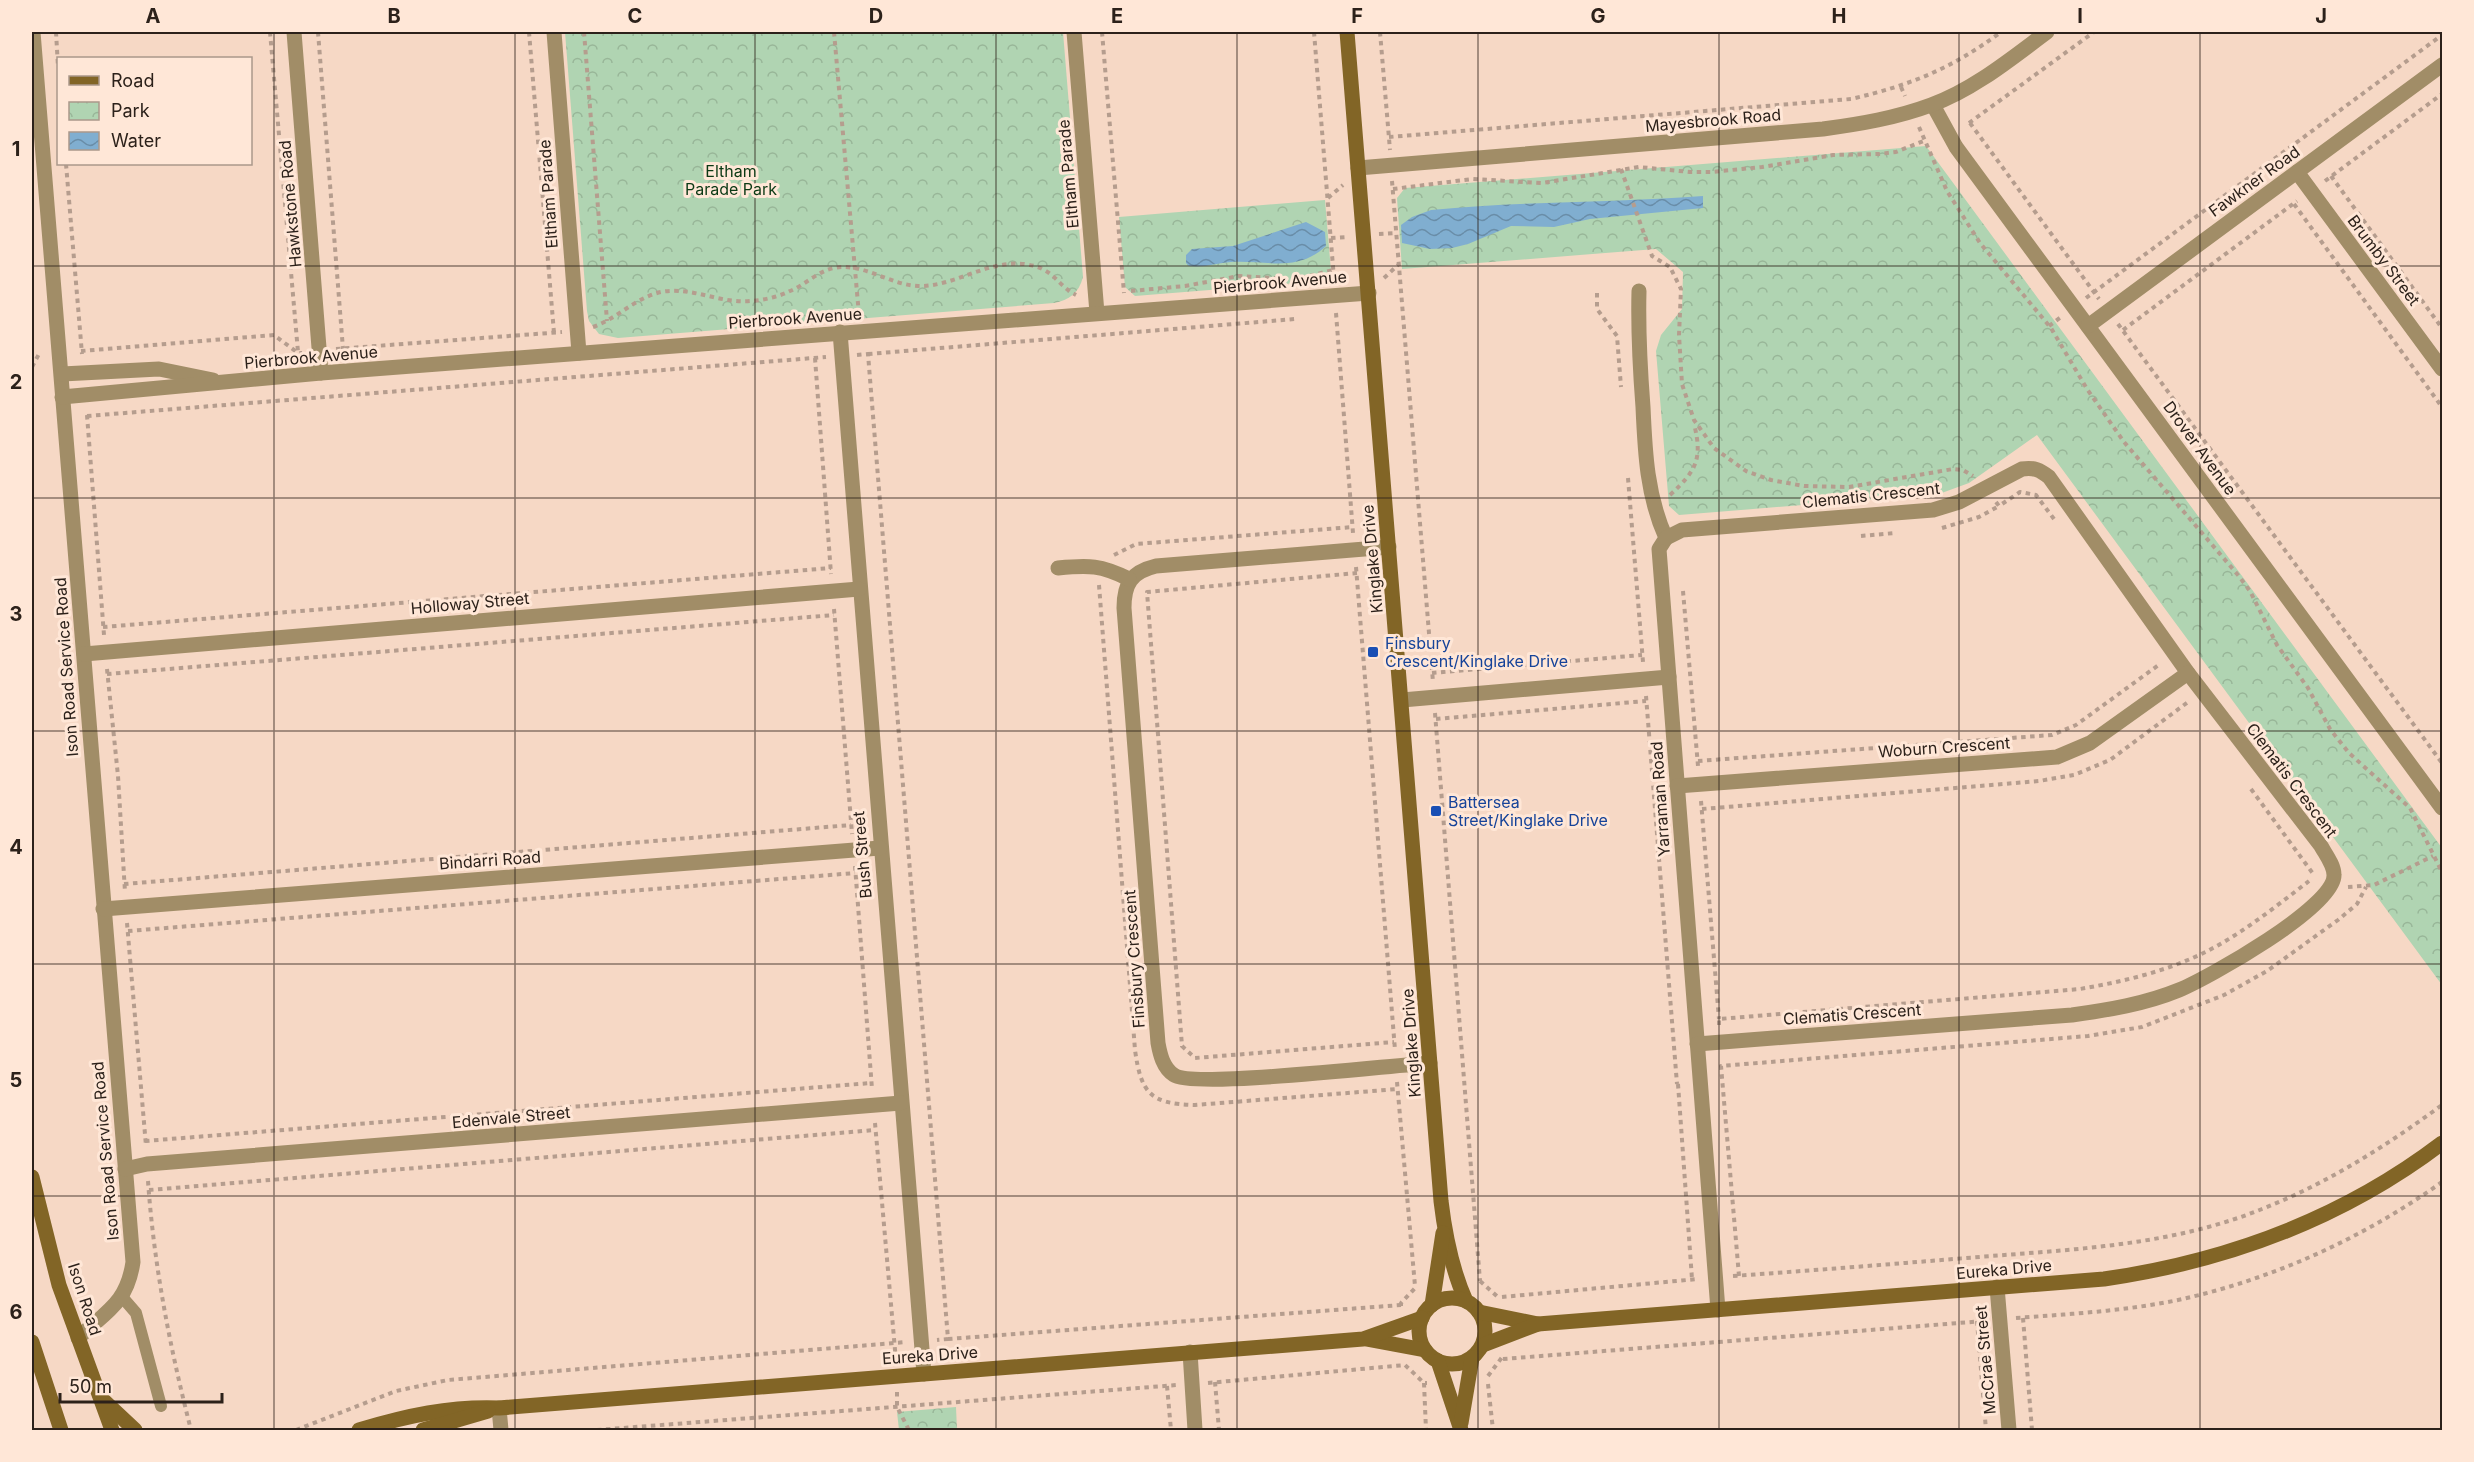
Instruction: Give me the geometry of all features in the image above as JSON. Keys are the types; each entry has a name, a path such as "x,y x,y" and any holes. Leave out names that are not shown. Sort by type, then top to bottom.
{"street":[{"name":"Ison Road Service Road","path":"33,32 133,1262 130,1283 123,1298"},
{"name":"Hawkstone Road","path":"294,32 321,373"},
{"name":"Eltham Parade","path":"554,32 579,353"},
{"name":"Eltham Parade","path":"1074,32 1097,313"},
{"name":"Kinglake Drive","path":"1347,32 1444,1227 1458,1283 1466,1301"},
{"name":"Mayesbrook Road","path":"1358,168 1823,129 1871,122 1933,105 1966,88 2047,32"},
{"name":"Fawkner Road","path":"2088,326 2442,65"},
{"name":"Drover Avenue","path":"1933,105 1947,132 2074,308 2442,808"},
{"name":"Brumby Street","path":"2297,172 2442,369"},
{"path":"1639,291 1638,332 1647,475 1654,510 1666,538"},
{"name":"Pierbrook Avenue","path":"62,397 321,373 1369,292"},
{"name":"Bush Street","path":"840,332 924,1374"},
{"name":"Pierbrook Avenue","path":"62,375 159,369 225,383"},
{"name":"Clematis Crescent","path":"1666,538 1682,531 1933,510 1959,502 2022,469 2033,468 2049,477 2188,673 2320,846 2332,869 2332,885 2318,903 2237,961 2178,990 2118,1008 2072,1015 1697,1044"},
{"name":"Yarraman Road","path":"1666,538 1659,549 1718,1310"},
{"path":"1058,568 1086,565 1105,567 1129,579 1144,569 1156,566 1389,547"},
{"name":"Finsbury Crescent","path":"1129,579 1125,588 1124,608 1158,1042 1164,1062 1174,1075 1201,1080 1430,1063"},
{"name":"Holloway Street","path":"84,654 859,589"},
{"name":"Woburn Crescent","path":"1677,786 2057,757 2090,743 2188,673"},
{"path":"1402,700 1669,677"},
{"name":"Bindarri Road","path":"103,909 880,848"},
{"name":"Edenvale Street","path":"125,1169 147,1164 901,1103"},
{"name":"Eureka Drive","path":"1483,1345 1538,1324 2104,1279 2149,1272 2227,1254 2302,1226 2336,1210 2397,1175 2442,1143"},
{"name":"Ison Road","path":"32,1177 59,1285 112,1431"},
{"name":"Kinglake Drive","path":"1432,1305 1444,1227"},
{"name":"McCrae Street","path":"1997,1287 2009,1431"},
{"path":"78,1338 123,1298"},
{"path":"1438,1361 1456,1364 1472,1358 1483,1345 1485,1328 1479,1312 1466,1301 1448,1298 1432,1305 1422,1318 1420,1340 1425,1350 1438,1361 1461,1429"},
{"name":"Eureka Drive","path":"1479,1312 1538,1324"},
{"name":"Eureka Drive","path":"359,1431 420,1414 463,1406 500,1408 1363,1339 1422,1318"},
{"name":"Eureka Drive","path":"1363,1339 1425,1350"},
{"path":"32,1342 61,1431"},
{"path":"1190,1352 1195,1431"},
{"path":"1461,1429 1472,1358"},
{"path":"99,1396 135,1431"},
{"path":"500,1408 501,1431"},
{"name":"Eureka Drive","path":"423,1431 500,1408"}],"lane":[{"path":"123,1298 136,1314 161,1406"}],"path":[{"path":"56,32 57,57"},
{"path":"270,32 298,353"},
{"path":"318,32 344,349"},
{"path":"530,32 554,333"},
{"path":"585,32 607,321"},
{"path":"834,32 860,331"},
{"path":"1102,32 1124,293"},
{"path":"1314,32 1415,1287 1401,1305 1403,1326"},
{"path":"1380,32 1480,1281 1499,1298 1715,1277 2102,1247 2175,1235 2260,1210 2326,1181 2396,1139 2442,1105"},
{"path":"1389,137 1851,99 1901,87 1947,68 2001,32"},
{"path":"2094,32 1970,123 2442,763"},
{"path":"2049,326 2442,35"},
{"path":"2122,330 2442,94"},
{"path":"1912,111 1947,191 1980,243 2049,326 2124,442 2250,591 2274,639 2308,688 2330,729 2349,753 2410,808 2442,872"},
{"path":"1393,189 1472,179 1542,183 1639,167 1711,172 1762,167 1833,154 1887,153 1947,132"},
{"path":"66,165 84,372"},
{"path":"1621,170 1652,256 1670,267 1681,289 1679,360 1682,384 1694,420 1699,454 1689,476 1654,510"},
{"path":"2331,176 2442,328"},
{"path":"2294,204 2442,407"},
{"path":"81,351 274,335 298,353 577,331 607,321 643,297 663,292 679,291 723,300 747,302 790,292 833,268 854,268 898,283 919,286 943,282 999,266 1022,264 1040,267 1054,275 1074,296 1185,286 1239,276 1301,278 1333,270"},
{"path":"1325,317 1337,316"},
{"path":"87,416 1301,319"},
{"path":"868,354 948,1339"},
{"path":"86,395 153,1241 168,1340 191,1431"},
{"path":"1694,420 1714,448 1730,462 1771,480 1804,486 1849,487 1953,469 1970,473 1999,506"},
{"path":"1934,530 1957,525 1999,506 2020,492 2036,495 2057,523"},
{"path":"1353,527 1136,544 1115,554 1105,567 1099,587 1134,1038 1142,1083 1157,1099 1168,1104 1195,1105 1398,1089"},
{"path":"1854,537 1900,533"},
{"path":"103,627 831,568"},
{"path":"1357,573 1147,592 1182,1046 1194,1058 1394,1042"},
{"path":"1682,586 1739,1276"},
{"path":"107,674 834,615"},
{"path":"1432,673 1642,655"},
{"path":"2153,655 2194,711"},
{"path":"1698,761 2052,735 2076,725 2160,664"},
{"path":"1436,719 1646,701"},
{"path":"1719,1019 2080,990 2124,982 2163,970 2215,948 2264,916 2315,876 2248,784"},
{"path":"124,884 851,825"},
{"path":"2332,885 2366,887 2374,885 2433,855"},
{"path":"128,932 855,873"},
{"path":"1722,1066 2076,1037 2142,1027 2224,995 2267,971 2357,904 2366,887"},
{"path":"146,1141 872,1083"},
{"path":"149,1190 875,1130"},
{"path":"1458,1283 1480,1281"},
{"path":"1415,1287 1435,1284"},
{"path":"1498,1315 1499,1298"},
{"path":"296,1431 387,1394 448,1380 1401,1305"},
{"path":"2023,1318 2032,1431"},
{"path":"1977,1322 1986,1431"},
{"path":"1469,1379 1487,1376 1503,1359 1501,1337"},
{"path":"1404,1347 1405,1365 1424,1383 1426,1431"},
{"path":"597,1431 1405,1365"},
{"path":"1487,1376 1493,1431"},
{"path":"1424,1383 1446,1381"},
{"path":"1215,1382 1219,1431"},
{"path":"1167,1386 1171,1431"}],"green space":[{"name":"Eltham Parade Park","path":"565,32 1063,32 1083,277 1079,287 1069,298 1054,303 618,338 599,334 589,321 587,311"},
{"path":"1926,146 2442,848 2442,985 2037,435 1969,483 1939,494 1679,515 1669,506 1656,351 1661,335 1682,309 1683,272 1656,249 1402,269 1397,198 1405,188"},
{"path":"1325,200 1331,271 1322,281 1135,296 1125,287 1119,217"},
{"path":"956,1407 957,1430 899,1430 897,1412"}],"water":[{"path":"1703,196 1703,208 1590,219 1554,227 1511,226 1468,244 1452,248 1430,249 1402,243 1401,225 1412,217 1431,210"},
{"path":"1306,222 1325,232 1326,246 1304,260 1281,263 1231,262 1200,266 1189,266 1186,263 1186,255 1192,249 1233,246"}],"place":[{"name":"Finsbury Crescent/Kinglake Drive","path":"1373,652"},
{"name":"Battersea Street/Kinglake Drive","path":"1436,811"}]}
